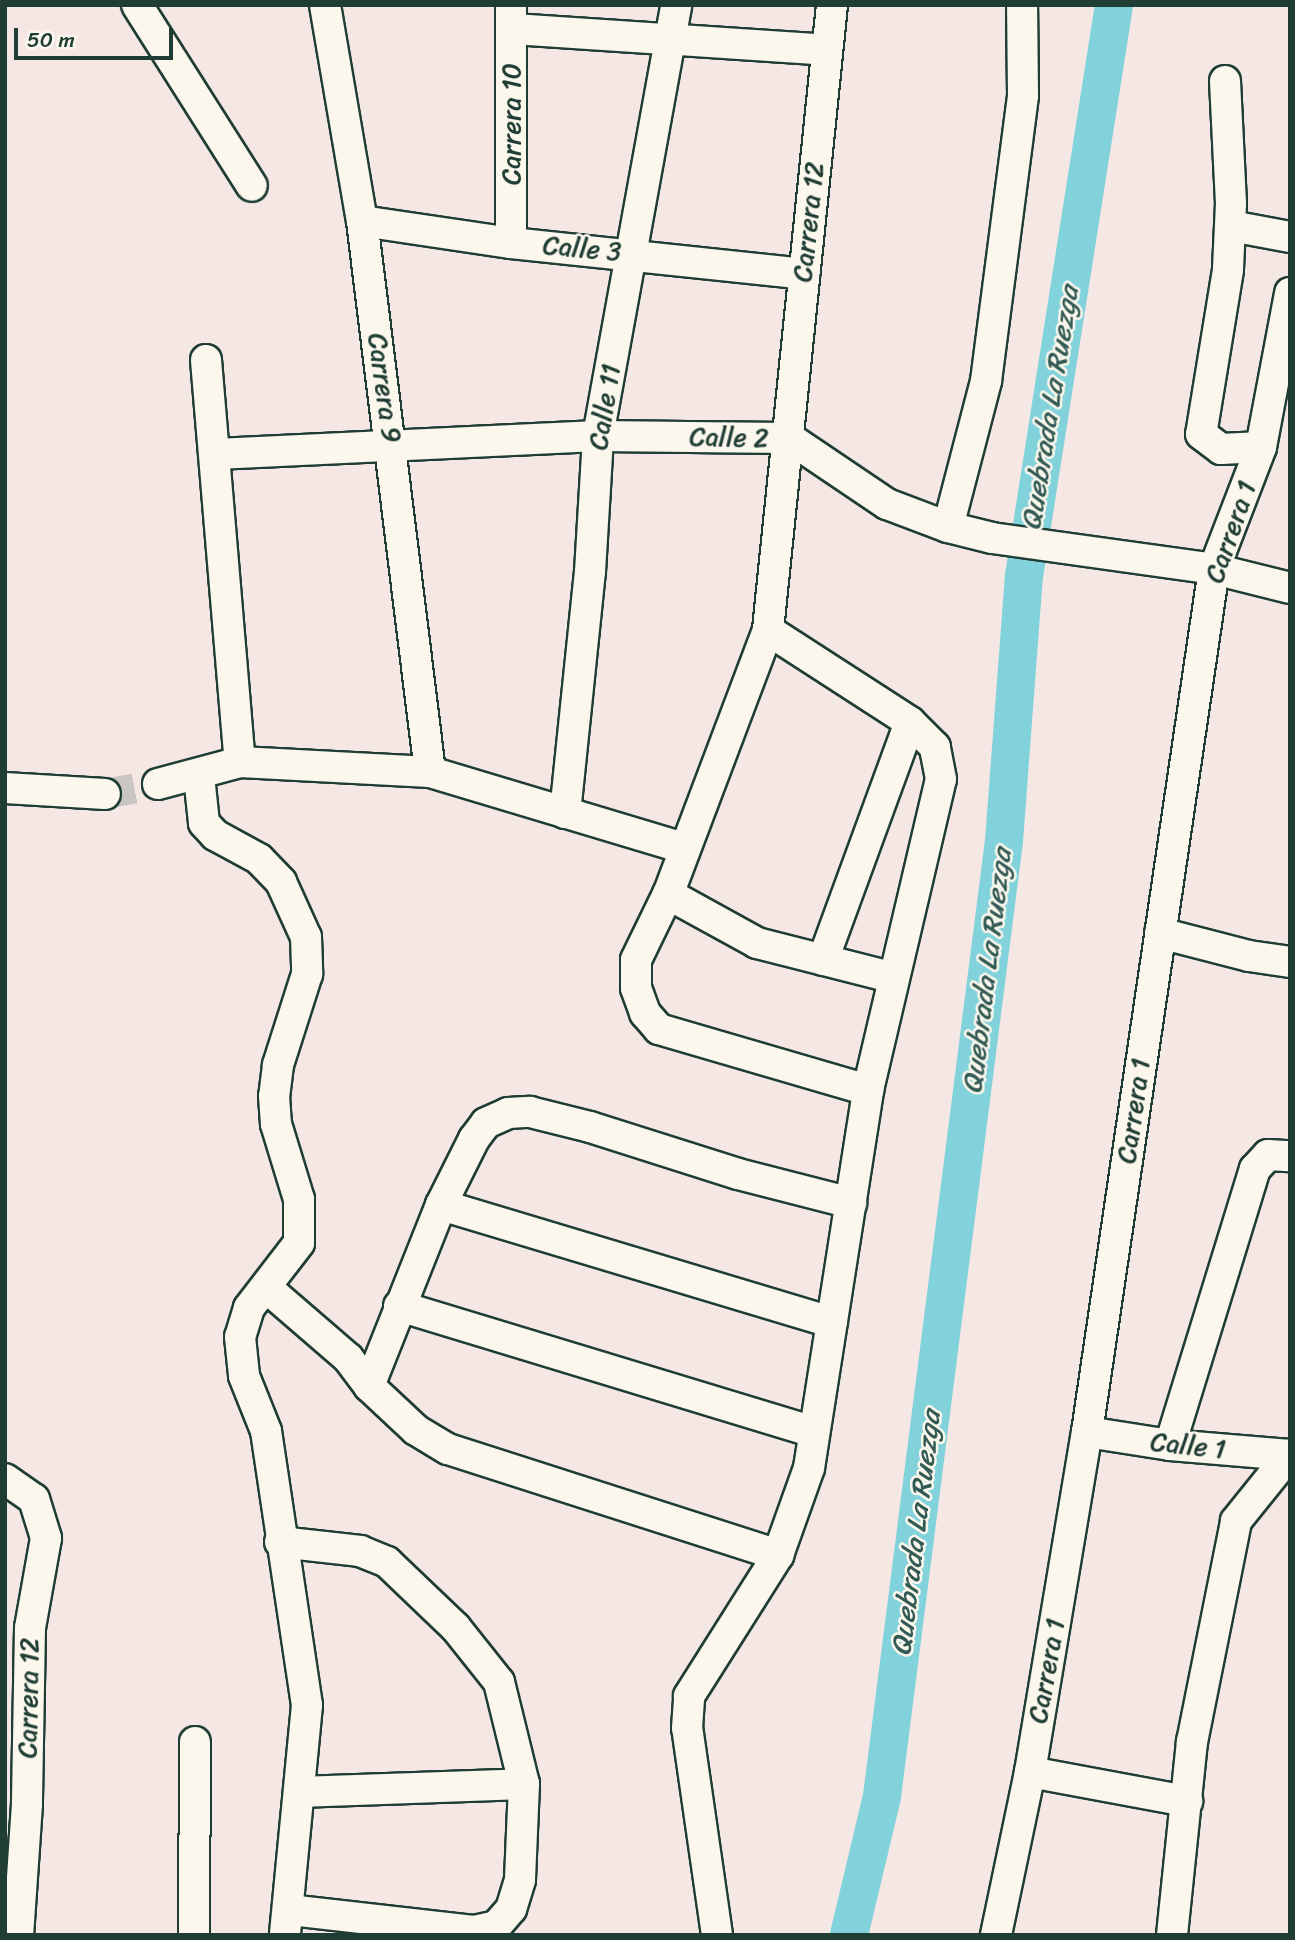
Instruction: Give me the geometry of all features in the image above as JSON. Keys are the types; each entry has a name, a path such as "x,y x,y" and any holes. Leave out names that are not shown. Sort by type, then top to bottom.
{"street":[{"path":"137,5 252,186"},
{"name":"Carrera 9","path":"326,5 362,220 430,772"},
{"name":"Calle 11","path":"565,813 590,572 598,436 673,40 676,5"},
{"name":"Carrera 12","path":"832,5 768,630 668,894 636,960 636,988 645,1013 659,1030 868,1090"},
{"path":"948,527 986,381 1023,95 1022,5"},
{"path":"512,17 673,40 826,50"},
{"name":"Carrera 10","path":"511,243 512,17"},
{"path":"1225,82 1231,226 1221,325 1201,434 1205,441 1221,449 1261,447"},
{"name":"Calle 3","path":"362,220 511,243 804,274"},
{"path":"1231,226 1290,237"},
{"name":"Carrera 1","path":"996,1935 1031,1772 1087,1432 1214,569 1261,447 1284,354 1290,293"},
{"path":"206,360 240,762"},
{"name":"Calle 2","path":"216,454 598,436 789,439 887,504 948,527 992,538 1214,569"},
{"path":"1214,569 1290,588"},
{"path":"718,1935 687,1728 689,1696 778,1555 809,1468 868,1090 941,779 935,747 909,722 768,630"},
{"path":"822,960 909,722"},
{"path":"158,784 199,776 240,762 430,772 684,848"},
{"path":"199,776 204,823 215,835 259,859 281,882 306,937 307,974 278,1065 274,1096 275,1124 299,1199 299,1243 268,1289 249,1308 240,1337 244,1376 266,1431 280,1542 307,1704 288,1922 474,1931 496,1926 511,1909 520,1880 524,1784 499,1682 456,1628 387,1562 360,1550 280,1542"},
{"path":"5,788 105,794"},
{"path":"668,894 757,943 894,978"},
{"path":"1160,933 1249,956 1290,962"},
{"path":"369,1386 441,1205 486,1123 508,1113 530,1112 850,1203"},
{"path":"1170,1446 1255,1169 1279,1156"},
{"path":"441,1205 832,1322"},
{"path":"268,1289 348,1358 369,1386 416,1430 448,1448 778,1555"},
{"path":"400,1306 814,1432"},
{"name":"Calle 1","path":"1087,1432 1170,1446 1290,1455"},
{"path":"1172,1935 1192,1742 1236,1521 1290,1455"},
{"name":"Carrera 12","path":"5,1479 34,1499 46,1538 17,1621 18,1935"},
{"path":"194,1935 195,1742"},
{"path":"1031,1772 1187,1801"},
{"path":"299,1792 524,1784"}],"waterway":[{"name":"Quebrada La Ruezga","path":"849,1935 882,1796 1004,841 1024,576 1114,5"}],"tunnel":[{"path":"105,794 158,784"}]}
